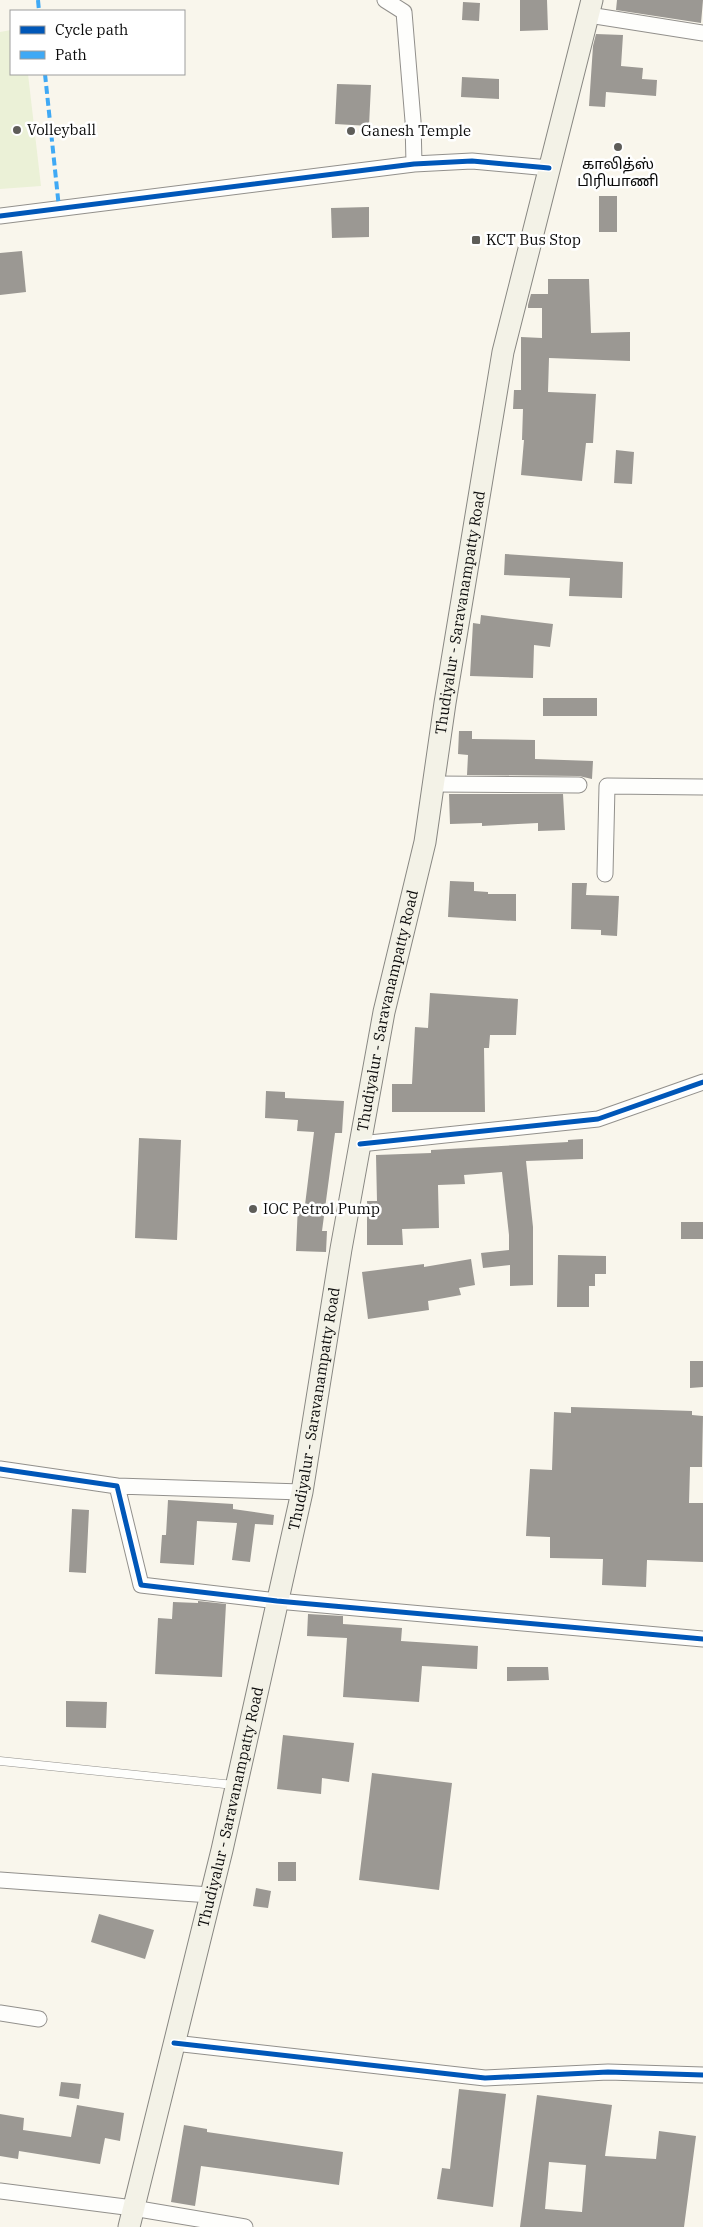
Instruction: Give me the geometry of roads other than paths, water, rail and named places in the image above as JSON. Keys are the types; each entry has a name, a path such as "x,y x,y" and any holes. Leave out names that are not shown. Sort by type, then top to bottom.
{"main road":[{"name":"Thudiyalur - Saravanampatty Road","path":"131,2218 236,1785 302,1492 341,1249 384,1012 425,842 503,352 591,8"}],"street":[{"path":"385,0 404,12 413,122 414,164"},
{"path":"591,8 703,33"},
{"path":"0,216 414,164 472,161 549,168"},
{"path":"433,784 579,785"},
{"path":"605,874 607,786 703,787"},
{"path":"360,1144 598,1119 703,1082"},
{"path":"0,1468 117,1486 302,1492"},
{"path":"117,1486 141,1585 277,1601 703,1638"},
{"path":"0,1880 210,1895"},
{"path":"0,2013 39,2019"},
{"path":"174,2043 486,2078 608,2072 703,2075"},
{"path":"0,2191 131,2218 245,2227"}],"lane":[{"path":"0,1761 236,1785"}],"place":[{"name":"Volleyball","path":"17,130"},
{"name":"Ganesh Temple","path":"351,131"},
{"name":"காலித்ஸ் பிரியாணி","path":"618,147"},
{"name":"KCT Bus Stop","path":"476,240"},
{"name":"IOC Petrol Pump","path":"253,1209"}]}
